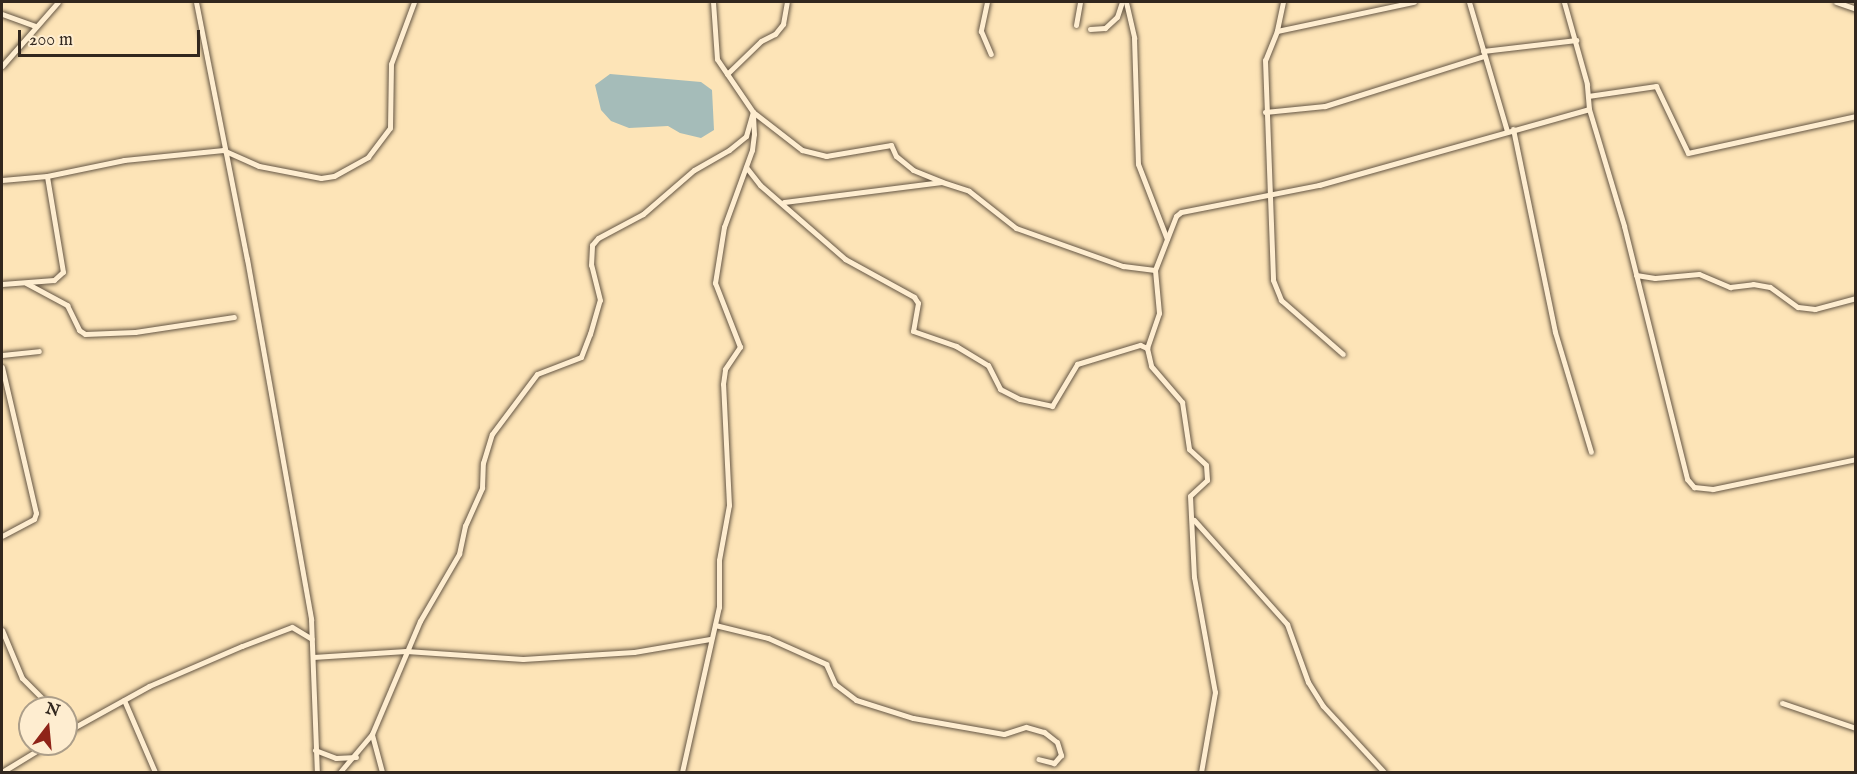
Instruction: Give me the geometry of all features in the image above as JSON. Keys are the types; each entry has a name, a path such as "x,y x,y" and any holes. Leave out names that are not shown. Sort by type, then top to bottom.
{"street":[{"path":"2,66 58,2"},
{"path":"196,2 223,150 248,259 312,639 317,772"},
{"path":"2,180 47,176 124,160 223,150 260,166 321,178 343,172 368,157 393,120 391,64 414,2"},
{"path":"713,2 717,59 753,112 802,150 826,156 891,144 896,156 912,170 969,191 1016,228 1123,266 1155,270"},
{"path":"727,74 761,41 776,34 783,24 788,2"},
{"path":"987,2 981,31 991,54"},
{"path":"1076,24 1080,2"},
{"path":"1090,29 1105,28 1116,16 1124,2"},
{"path":"1124,2 1134,38 1138,164 1168,240"},
{"path":"1283,2 1277,31 1265,60 1265,112 1274,280 1281,300 1343,354"},
{"path":"1378,2 1380,8"},
{"path":"1277,31 1321,24 1380,8 1414,2"},
{"path":"1469,2 1483,53 1510,130 1555,332 1591,452"},
{"path":"1564,2 1576,40 1589,109 1636,275 1682,466 1694,487 1713,489 1856,459"},
{"path":"1836,2 1856,9"},
{"path":"2,14 35,26"},
{"path":"1265,112 1325,106 1483,53 1576,40"},
{"path":"1588,96 1656,86 1688,153 1856,116"},
{"path":"1201,772 1215,692 1194,577 1193,519 1190,496 1207,480 1206,465 1189,449 1182,402 1151,366 1147,348 1159,314 1155,270 1176,216 1181,212 1270,192 1318,185 1589,109"},
{"path":"682,772 719,607 719,560 729,505 723,384 725,369 740,347 715,283 724,227 752,150 753,112"},
{"path":"340,772 356,757 372,734 406,651 459,554 465,526 482,489 483,463 492,434 537,374 581,357 600,300 591,265 592,245 608,232 643,214 694,170 746,136 753,112"},
{"path":"746,167 760,185 784,202 845,259 914,297 918,303 913,331 956,346 988,365 1000,389 1020,399 1052,406 1077,364 1140,345 1147,348"},
{"path":"2,284 54,280 63,272 47,176"},
{"path":"784,202 942,182"},
{"path":"1636,275 1655,278 1700,274 1730,287 1753,284 1770,287 1798,307 1815,309 1856,298"},
{"path":"26,283 67,305 79,330 85,334 135,332 234,317"},
{"path":"2,356 39,351"},
{"path":"2,368 36,513 34,519 2,536"},
{"path":"1193,519 1287,624 1308,682 1323,706 1384,772"},
{"path":"715,625 768,638 826,664 835,684 856,700 913,718 1004,734 1026,727 1044,732 1056,742 1061,754 1054,763 1038,759"},
{"path":"78,725 159,681 292,627 312,639"},
{"path":"2,630 22,678 40,696"},
{"path":"313,657 406,651 523,659 634,652 710,639"},
{"path":"124,700 155,772"},
{"path":"1782,703 1856,728"},
{"path":"372,734 382,772"},
{"path":"315,750 336,758 356,757"},
{"path":"2,772 28,756"}],"water":[{"path":"610,74 701,82 712,90 714,130 701,138 680,133 668,126 629,128 611,121 601,110 595,85"}]}
